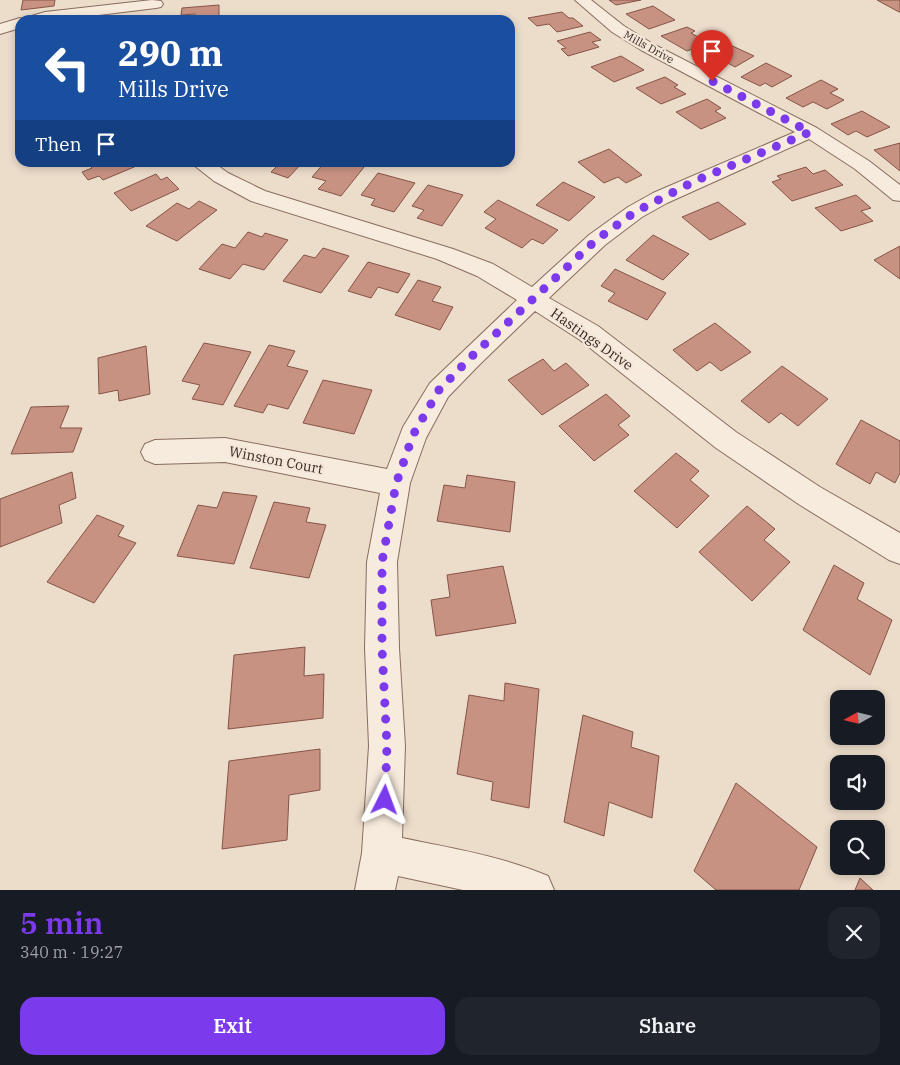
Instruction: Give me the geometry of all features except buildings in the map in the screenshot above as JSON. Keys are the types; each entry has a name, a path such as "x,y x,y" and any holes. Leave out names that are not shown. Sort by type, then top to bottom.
{"street":[{"name":"Mills Drive","path":"582,0 618,29 647,47 810,132 862,165 900,195"},
{"path":"60,15 155,2 156,15"},
{"path":"0,29 15,25"},
{"path":"375,890 382,853 387,746 382,648 382,562 396,484 413,435 439,390 470,358 596,240 635,212 695,181 810,132"},
{"name":"Hastings Drive","path":"208,167 258,196 445,254 485,270 589,333 726,440 810,496 900,550"},
{"name":"Winston Court","path":"155,452 225,450 396,484"},
{"path":"382,853 486,875 534,890"}],"route":[{"path":"385,800 387,746 382,648 382,562 396,484 413,435 439,390 470,358 596,240 635,212 660,198 810,132 712,81"}]}
